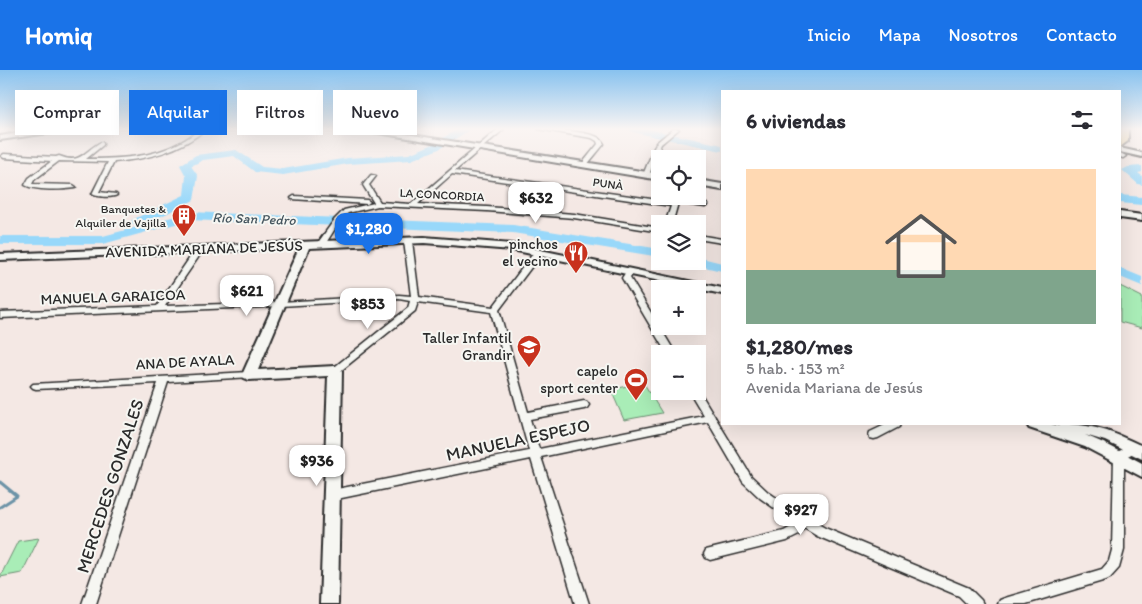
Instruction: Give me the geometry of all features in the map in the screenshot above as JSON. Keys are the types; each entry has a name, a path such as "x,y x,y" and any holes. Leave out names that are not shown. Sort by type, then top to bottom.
{"street":[{"path":"82,159 88,154"},
{"path":"4,156 112,160 140,158 156,154"},
{"path":"413,204 471,154"},
{"path":"515,154 651,176"},
{"path":"584,165 594,154"},
{"path":"646,175 655,154"},
{"path":"59,158 31,179 28,185 35,187 73,187"},
{"path":"112,160 95,194 114,195"},
{"name":"PUNÀ","path":"450,172 651,197"},
{"path":"373,176 366,185 376,204"},
{"path":"706,184 721,187"},
{"path":"294,198 376,204"},
{"name":"LA CONCORDIA","path":"327,240 340,218 350,209 376,204 413,204 574,216 651,229"},
{"path":"1121,215 1142,218"},
{"path":"706,238 721,241"},
{"name":"AVENIDA MARIANA DE JESÚS","path":"0,258 305,245 327,240 408,241 535,256 628,275 721,291"},
{"path":"329,604 335,371 410,313 415,299 408,241"},
{"path":"249,375 305,245"},
{"path":"159,309 200,249"},
{"path":"535,256 495,310 534,454 582,604"},
{"path":"628,275 667,345"},
{"name":"AVENIDA MARIANA DE JESÚS","path":"628,275 651,282"},
{"path":"706,296 721,299"},
{"name":"MANUELA GARAICOA","path":"0,315 281,304 398,297 495,310"},
{"name":"ANA DE AYALA","path":"36,386 335,371"},
{"name":"MERCEDES GONZALES","path":"89,604 164,379"},
{"path":"699,400 747,479 764,495 821,532 964,592 976,604"},
{"path":"524,416 584,406"},
{"name":"MANUELA ESPEJO","path":"332,495 710,418"},
{"path":"874,435 893,425"},
{"path":"1037,425 1095,444 1119,456 1142,471"},
{"path":"1068,425 1110,437 1139,450"},
{"path":"1119,456 1139,450"},
{"path":"1005,604 1106,574 1115,564 1118,550 1119,456"},
{"path":"710,554 787,536 795,531 802,521"}],"green space":[{"path":"1121,286 1142,297 1142,328 1121,322"},
{"name":"capelo sport center","path":"643,382 651,395 651,400 654,400 662,413 624,420 611,390"},
{"path":"39,538 22,573 0,577 18,541"}],"waterway":[{"path":"137,223 190,197 192,176 185,165 200,157 228,154"},
{"path":"237,154 259,170 283,172 348,161 411,157 418,154"},
{"path":"1142,169 1128,170 1142,182"},
{"path":"1121,199 1142,201"},
{"name":"Río San Pedro","path":"0,240 103,240 190,216 513,229 651,252"},
{"name":"Río San Pedro","path":"706,263 721,267"},
{"name":"Río San Pedro","path":"1121,272 1142,282"},
{"path":"0,482 17,496 0,507"}],"place":[{"name":"Banquetes & Alquiler de Vajilla","path":"184,237"},
{"name":"pinchos el vecino","path":"576,274"},
{"name":"Taller Infantil Grandir","path":"529,368"},
{"name":"capelo sport center","path":"636,401"}]}
